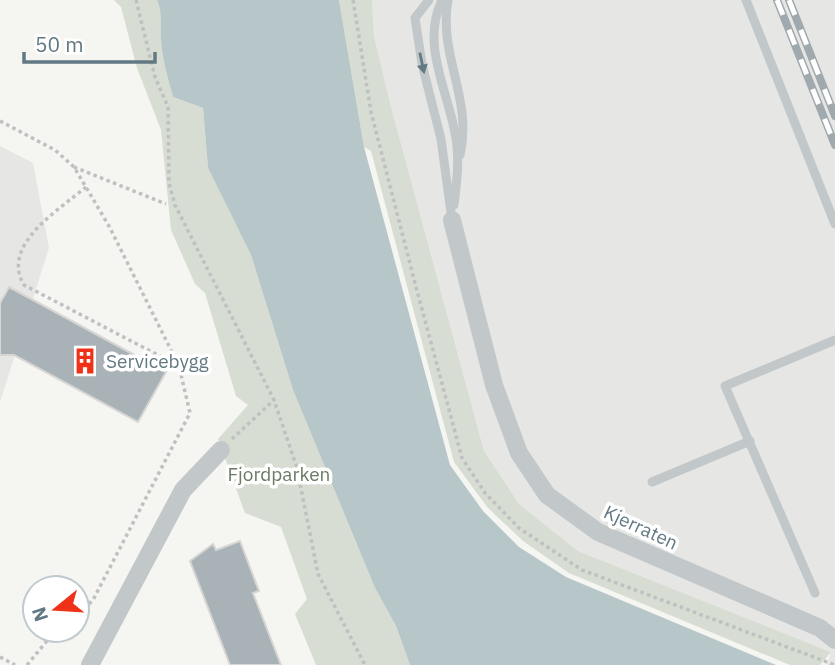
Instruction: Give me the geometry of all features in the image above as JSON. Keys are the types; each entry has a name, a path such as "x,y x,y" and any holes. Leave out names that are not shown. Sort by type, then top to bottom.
{"street":[{"name":"Kjerraten","path":"453,220 494,385 519,453 547,495 598,533 820,628 835,640"},
{"path":"90,665 183,490 221,450"}],"lane":[{"path":"429,0 415,18 424,74 442,139 453,220"},
{"path":"442,0 433,19 433,43 456,136 458,164"},
{"path":"448,0 446,37 463,105 465,132 458,164 453,220"},
{"path":"746,0 835,224"},
{"path":"815,593 725,386 835,340"},
{"path":"652,482 750,442"}],"path":[{"path":"136,0 155,77 167,107 169,183 175,205 274,400 289,436 318,574 365,665"},
{"path":"0,121 55,150 74,167 109,226 179,366 190,413 91,602"},
{"path":"74,167 166,204"},
{"path":"86,187 25,240 17,254 17,275 24,285 179,366"},
{"path":"221,450 274,400"},
{"path":"27,665 45,644"},
{"path":"0,657 15,665"},
{"path":"823,662 835,664"}],"shaded area":[{"path":"157,0 339,0 364,147 450,465 483,511 519,547 566,577 776,665 410,665 396,626 375,588 293,390 251,255 208,168 203,108 173,97 163,54 161,15"},
{"path":"372,0 835,0 835,665 827,665 831,652 578,551 519,504 484,451 390,103 374,36"},
{"path":"0,146 33,163 49,248 0,402"}],"green space":[{"name":"Fjordparken","path":"114,0 157,0 161,15 163,54 173,97 203,108 208,168 251,255 293,390 375,588 396,626 410,665 316,665 295,614 307,599 281,527 245,513 218,439 248,405 236,396 205,293 195,284 171,230 161,130 137,68 121,7"},
{"path":"339,0 372,0 374,36 390,103 484,451 519,504 578,551 831,652 820,665 790,665 569,573 523,541 488,508 454,462 371,151 364,147"}],"building":[{"name":"Servicebygg","path":"9,287 166,372 138,422 14,355 0,355 0,303"},
{"path":"240,541 259,591 253,593 281,665 230,665 190,561 213,544 216,550"}],"railway":[{"path":"777,0 835,145"},
{"path":"789,0 835,116"}],"place":[{"name":"Servicebygg","path":"85,361"}]}
